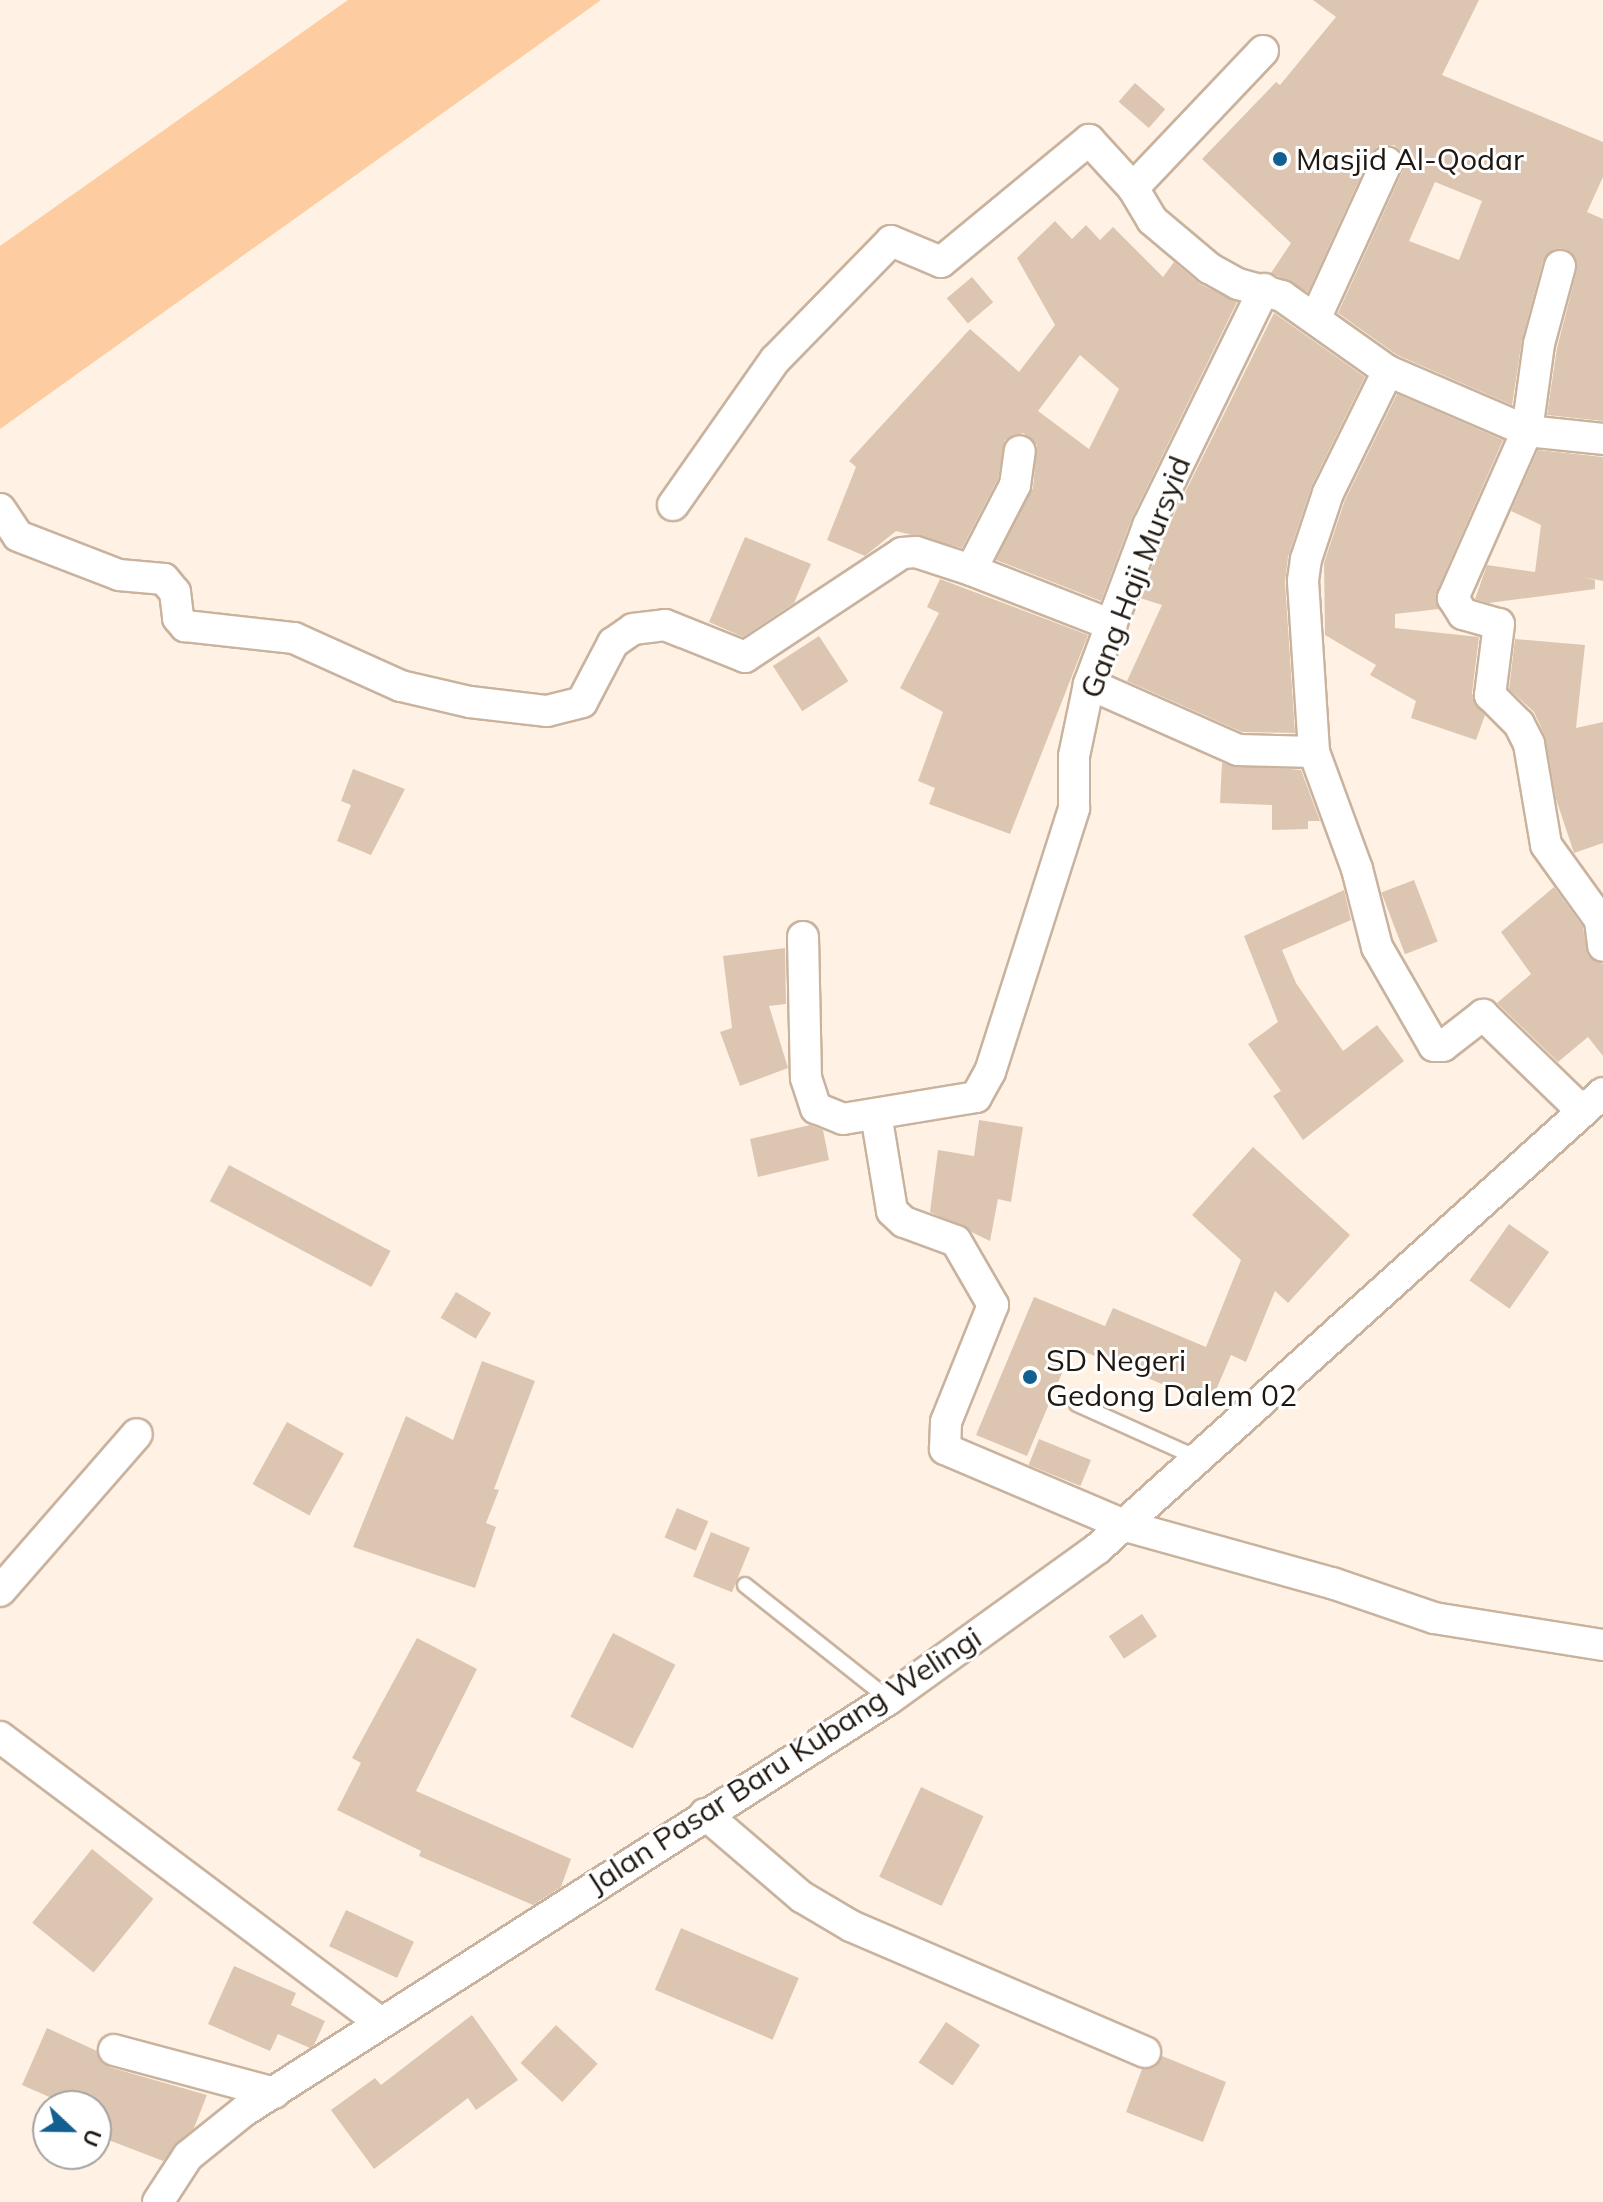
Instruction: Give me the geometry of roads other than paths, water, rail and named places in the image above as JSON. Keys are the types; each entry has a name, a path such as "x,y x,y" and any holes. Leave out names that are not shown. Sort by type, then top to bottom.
{"street":[{"path":"1133,188 1263,51"},
{"path":"673,505 775,360 891,241 941,262 1089,140 1133,188 1161,229 1209,268 1238,284 1264,289 1316,317 1388,371 1527,431 1603,439"},
{"path":"1316,317 1387,162"},
{"path":"1560,266 1539,344 1527,431 1453,598 1463,614 1499,624 1490,695 1519,724 1529,744 1546,845 1600,920 1603,946"},
{"name":"Gang Haji Mursyid","path":"803,937 806,1078 816,1108 843,1119 963,1102 976,1097 985,1085 1074,808 1074,756 1089,684 1181,452 1264,289"},
{"path":"1388,371 1328,493 1306,559 1303,581 1314,752 1357,869 1377,947 1434,1046 1443,1046 1483,1015 1592,1102"},
{"path":"971,570 1015,485 1020,451"},
{"path":"0,509 18,536 119,575 164,579 175,592 178,618 185,626 294,638 401,686 537,711 578,705 613,643 633,629 665,625 745,657 902,553 916,552 971,570 1112,625"},
{"path":"1089,684 1238,750 1314,752"},
{"name":"Jalan Pasar Baru Kubang Welingi","path":"158,2202 188,2156 274,2093 379,2022 889,1699 1126,1526 1197,1458 1592,1102"},
{"path":"876,1114 892,1211 904,1222 956,1241 993,1305 946,1422 943,1444 951,1453 1126,1526 1332,1583 1434,1618 1603,1645"},
{"path":"0,1591 137,1434"},
{"path":"0,1737 379,2022"},
{"path":"705,1814 802,1897 851,1926 1145,2052"},
{"path":"114,2050 274,2093"}],"lane":[{"path":"1077,1404 1197,1458"},
{"path":"745,1585 889,1699"}],"place":[{"name":"Masjid Al-Qodar","path":"1280,159"},
{"name":"SD Negeri Gedong Dalem 02","path":"1030,1377"}]}
